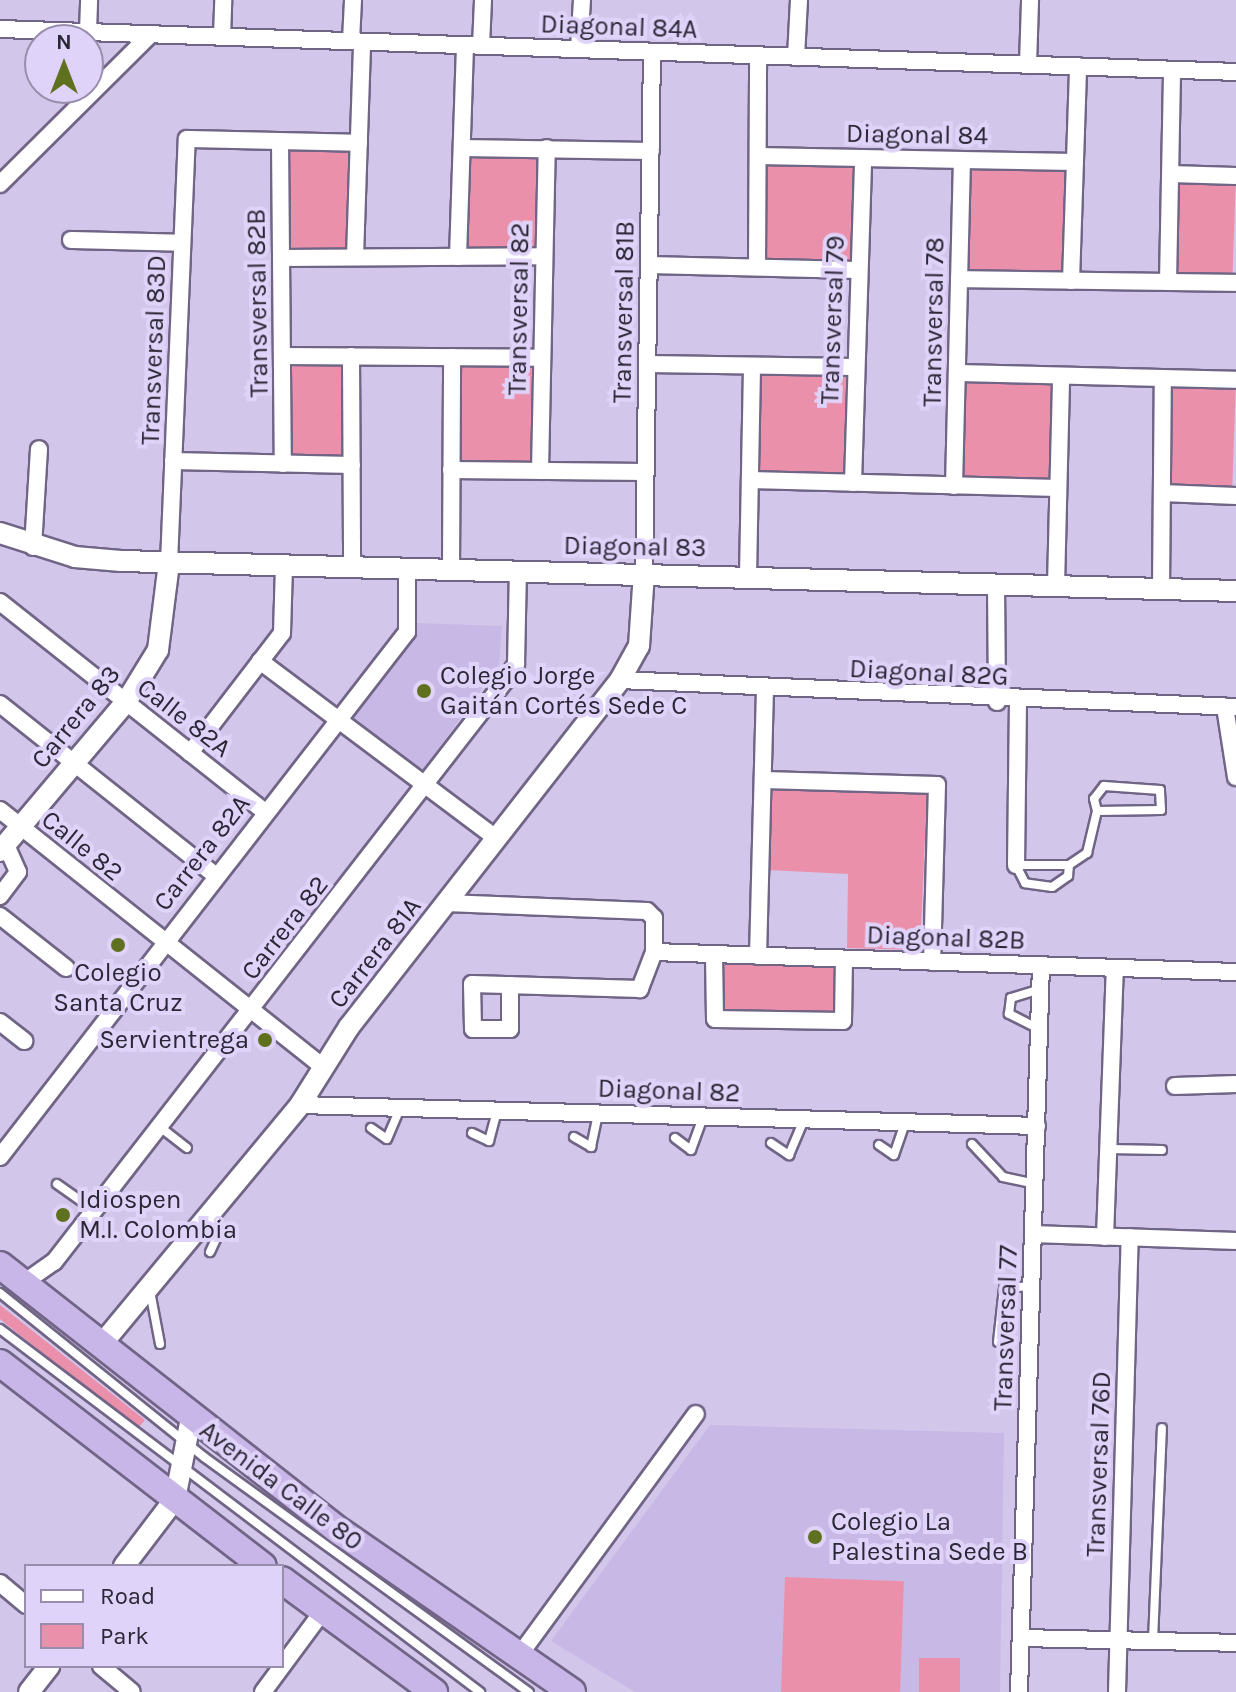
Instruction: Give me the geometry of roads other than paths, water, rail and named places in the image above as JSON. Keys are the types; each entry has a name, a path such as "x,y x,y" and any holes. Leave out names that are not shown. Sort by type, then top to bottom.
{"highway":[{"name":"Avenida Calle 80","path":"0,1265 11,1289 101,1345 191,1418 518,1657 572,1692"},
{"path":"0,1363 260,1564"},
{"path":"284,1582 434,1692"}],"street":[{"path":"88,24 89,0"},
{"path":"222,37 223,0"},
{"path":"353,0 359,143 355,257"},
{"path":"458,257 462,148 473,46 483,0"},
{"path":"579,49 582,0"},
{"path":"796,57 799,0"},
{"path":"1028,65 1030,0"},
{"name":"Diagonal 84A","path":"0,29 24,30"},
{"name":"Diagonal 84A","path":"104,33 1236,72"},
{"path":"0,184 150,35"},
{"name":"Transversal 81B","path":"644,573 652,52"},
{"path":"757,267 758,55"},
{"path":"1071,281 1078,66"},
{"path":"1168,282 1172,70"},
{"name":"Transversal 83D","path":"169,563 187,139 280,141"},
{"path":"280,141 359,143"},
{"name":"Transversal 82B","path":"280,141 283,464"},
{"path":"462,148 651,151"},
{"name":"Transversal 82","path":"540,471 547,148"},
{"name":"Diagonal 84","path":"758,156 1075,162"},
{"name":"Transversal 79","path":"853,483 863,158"},
{"name":"Transversal 78","path":"954,486 962,160"},
{"path":"1171,174 1236,176"},
{"path":"71,240 182,243"},
{"path":"281,258 544,256"},
{"path":"649,265 858,270"},
{"path":"959,279 1236,283"},
{"path":"282,356 542,358"},
{"path":"351,356 352,567"},
{"path":"451,569 452,357"},
{"path":"647,364 855,367"},
{"path":"748,576 752,366"},
{"path":"957,373 1236,380"},
{"path":"1056,586 1061,376"},
{"path":"1161,589 1163,378"},
{"path":"33,547 39,449"},
{"path":"173,461 352,465"},
{"path":"451,470 645,472"},
{"path":"750,480 1058,488"},
{"path":"1162,493 1236,496"},
{"name":"Diagonal 83","path":"0,533 33,547 169,563 644,573 1236,591"},
{"name":"Carrera 83","path":"0,896 18,872 3,848 126,702 166,628 169,563"},
{"path":"190,753 282,633 284,565"},
{"name":"Carrera 82A","path":"0,1157 264,811 407,632 407,568"},
{"name":"Carrera 82","path":"11,1289 48,1268 516,664 518,570"},
{"name":"Carrera 81A","path":"101,1345 300,1105 323,1067 446,903 620,680 639,646 644,573"},
{"path":"996,584 997,702"},
{"name":"Calle 82A","path":"0,602 264,811"},
{"path":"260,661 497,839"},
{"name":"Diagonal 82G","path":"620,680 997,702 1231,707"},
{"path":"758,956 765,687"},
{"path":"1016,865 1018,702"},
{"path":"0,704 215,875"},
{"path":"1231,707 1236,777"},
{"path":"764,780 937,785 932,962"},
{"name":"Calle 82","path":"0,810 249,1012 323,1067"},
{"path":"446,903 651,913 654,952 640,989 510,985 472,984 473,1029 510,1029 510,985"},
{"path":"0,916 66,968"},
{"name":"Diagonal 82B","path":"654,952 1236,972"},
{"path":"714,955 715,1019 843,1021 844,959"},
{"name":"Transversal 77","path":"1019,1692 1041,965"},
{"path":"1105,1237 1115,968"},
{"path":"0,1022 24,1041"},
{"path":"1175,1086 1236,1084"},
{"name":"Diagonal 82","path":"300,1105 1037,1126"},
{"path":"1033,1234 1236,1241"},
{"name":"Transversal 76D","path":"1117,1692 1130,1237"},
{"path":"518,1657 696,1414"},
{"path":"126,1564 175,1499 191,1418"},
{"path":"0,1583 24,1603"},
{"path":"284,1664 323,1611"},
{"path":"1021,1638 1236,1643"},
{"path":"29,1692 47,1668"},
{"path":"103,1668 132,1692"},
{"path":"263,1692 281,1668"}],"lane":[{"path":"1069,865 1068,876 1052,887 1025,883 1016,865 1069,865 1087,853 1097,811 1096,790 1113,783 1153,786 1161,810 1097,811"},
{"path":"1039,1029 1017,1024 1009,1014 1011,998 1040,989"},
{"path":"371,1128 387,1139 400,1108"},
{"path":"472,1133 489,1141 497,1111"},
{"path":"574,1137 591,1147 598,1113"},
{"path":"675,1138 691,1150 703,1117"},
{"path":"771,1143 789,1155 804,1119"},
{"path":"879,1145 894,1155 905,1123"},
{"path":"160,1127 187,1148"},
{"path":"972,1144 1003,1177 1035,1184"},
{"path":"1109,1149 1162,1150"},
{"path":"57,1184 94,1210"},
{"path":"210,1252 220,1231 212,1212"},
{"path":"998,1342 1004,1288 1031,1286"},
{"path":"149,1288 159,1307 160,1344"},
{"path":"11,1289 188,1444 529,1692"},
{"path":"0,1329 182,1473 480,1692"},
{"path":"1153,1641 1162,1428"}],"place":[{"name":"Colegio Jorge Gaitán Cortés Sede C","path":"424,691"},
{"name":"Colegio Santa Cruz","path":"118,945"},
{"name":"Servientrega","path":"265,1040"},
{"name":"Idiospen M.I. Colombia","path":"63,1215"},
{"name":"Colegio La Palestina Sede B","path":"815,1537"}]}
